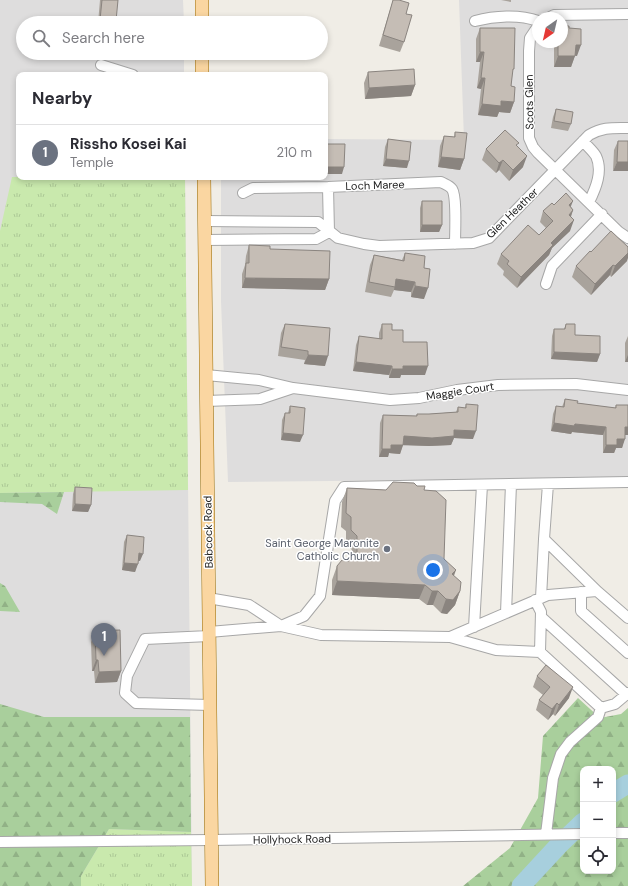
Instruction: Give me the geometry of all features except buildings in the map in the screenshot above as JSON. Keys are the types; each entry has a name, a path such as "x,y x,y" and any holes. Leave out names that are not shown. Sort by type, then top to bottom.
{"main road":[{"path":"202,0 202,16"},
{"path":"202,60 202,72"},
{"name":"Babcock Road","path":"204,180 212,886"}],"street":[{"path":"568,16 628,14"},
{"path":"475,22 489,17 532,18"},
{"name":"Scots Glen","path":"532,35 530,38 528,51 529,138 533,147 619,232 628,238"},
{"path":"101,65 123,72"},
{"name":"Glen Heather","path":"205,221 318,222 338,238 378,246 473,243 489,238 589,135 598,130 607,128 628,128"},
{"path":"583,141 596,156 599,170 596,187 589,202"},
{"name":"Loch Maree","path":"243,193 253,188 328,187 441,182 452,189 455,204 455,244"},
{"path":"205,240 316,239 329,232 328,187"},
{"path":"546,284 552,266 602,214"},
{"name":"Maggie Court","path":"206,375 259,380 293,388 390,400 419,398 457,390 498,385 576,384 628,390"},
{"name":"Maggie Court","path":"206,401 260,399 293,388"},
{"path":"210,704 136,703 125,693 127,676 145,639 281,626 304,616 320,596 335,501 344,487 628,482"},
{"path":"506,613 511,484"},
{"path":"540,652 541,612 538,599 548,484"},
{"path":"474,627 482,485"},
{"path":"544,539 628,618"},
{"path":"450,637 548,595 598,591"},
{"path":"581,592 581,611 628,653"},
{"path":"208,598 249,605 281,626 321,635 450,637 496,650 540,652 601,708"},
{"path":"541,617 627,694 615,704 601,708"},
{"path":"547,834 553,778 561,754 570,742 598,717 601,708"},
{"path":"616,833 628,833"},
{"name":"Hollyhock Road","path":"0,842 580,834"}],"shaded area":[{"path":"0,0 183,0 184,16 16,16 16,60 184,60 184,72 16,72 16,180 185,180 192,886 0,886"},
{"path":"459,0 628,0 628,478 228,482 221,301 221,180 328,180 328,139 464,140"}],"green space":[{"path":"12,177 16,177 16,180 185,180 188,490 0,493 0,231"},
{"path":"64,492 57,514 42,504 0,502 0,493"},
{"path":"0,583 5,586 20,612 0,611"},
{"path":"578,698 600,718 621,714 628,708 628,886 463,886 510,848 538,798 543,736"},
{"path":"0,704 44,717 190,717 191,832 109,829 81,876 81,886 0,886"},
{"path":"109,829 191,832 192,886 81,886 81,876"}],"waterway":[{"path":"616,791 628,784"},
{"path":"521,886 580,825"}],"place":[{"name":"Saint George Maronite Catholic Church","path":"387,549"},
{"name":"Rissho Kosei Kai","path":"104,656"}]}
